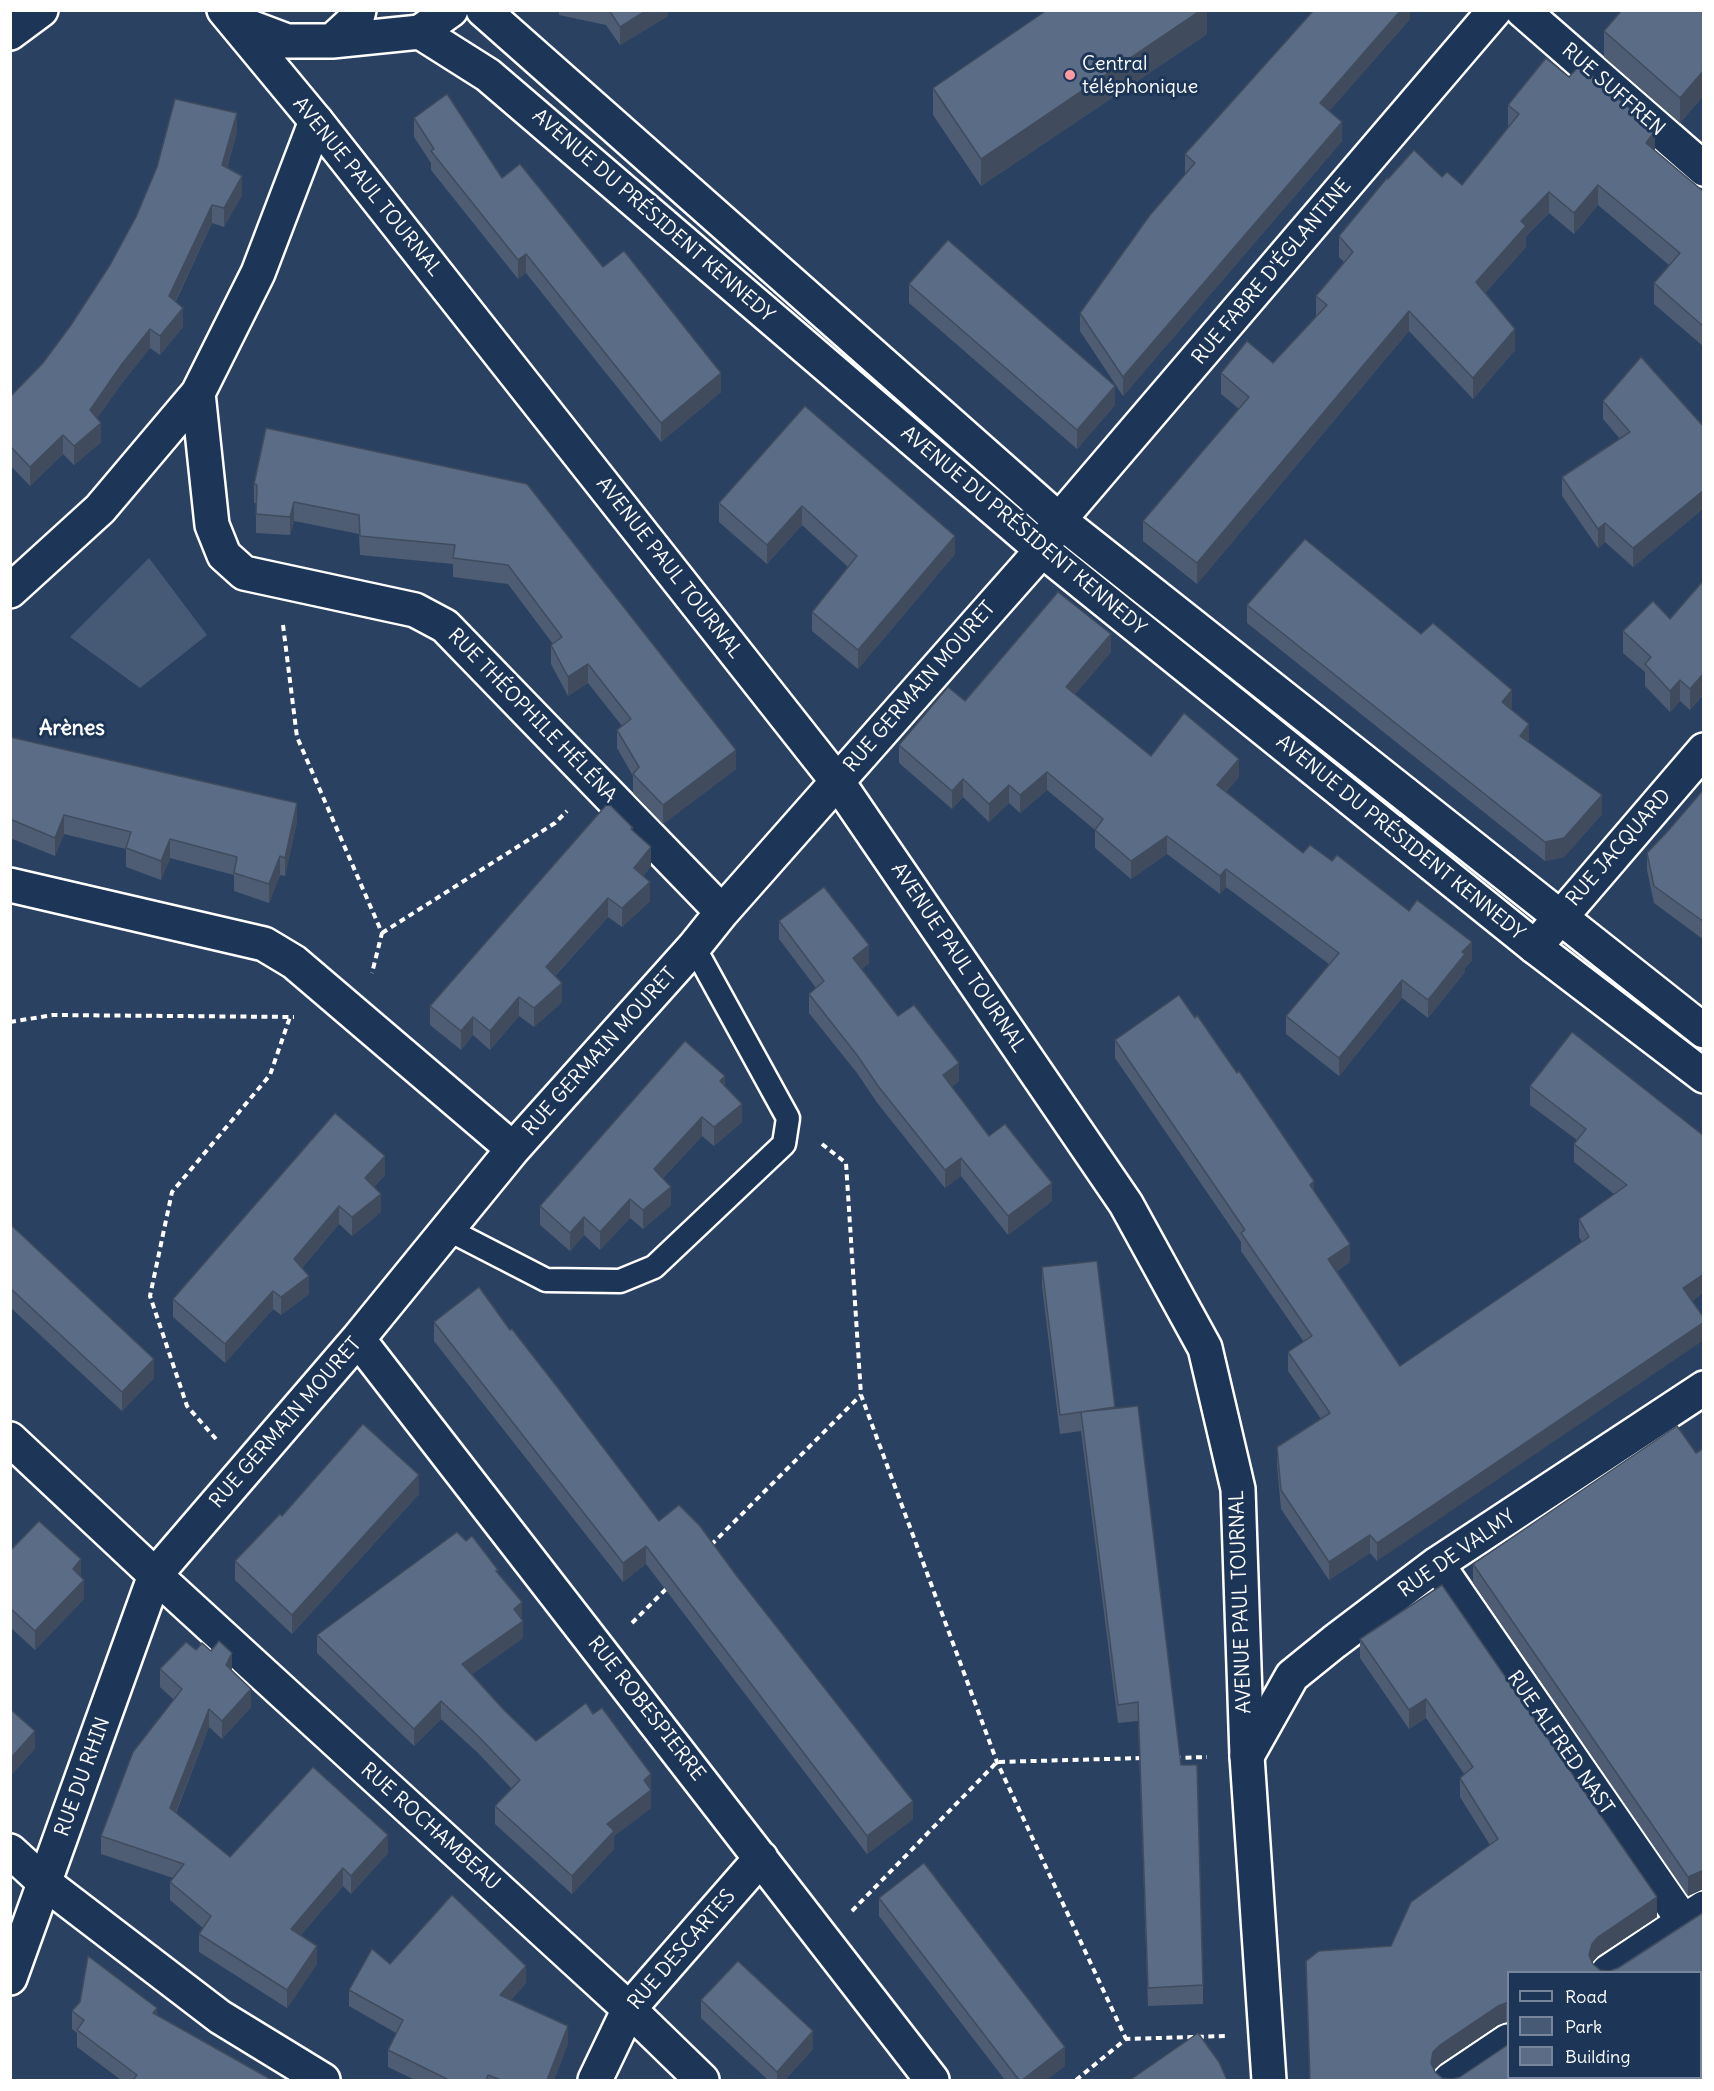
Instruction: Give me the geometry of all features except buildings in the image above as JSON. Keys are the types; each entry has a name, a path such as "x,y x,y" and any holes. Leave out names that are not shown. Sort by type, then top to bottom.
{"street":[{"path":"10,33 41,10"},
{"path":"332,41 357,18 359,10"},
{"path":"228,15 287,41 332,41 420,32 451,10"},
{"name":"AVENUE DU PRÉSIDENT KENNEDY","path":"483,10 1050,535 1558,918 1704,1031"},
{"name":"RUE FABRE D'ÉGLANTINE","path":"1050,535 1495,10"},
{"name":"RUE SUFFREN","path":"1522,10 1704,169"},
{"name":"AVENUE PAUL TOURNAL","path":"228,15 316,121 837,781 1126,1204 1205,1348 1238,1489 1247,1756 1269,2080"},
{"name":"AVENUE DU PRÉSIDENT KENNEDY","path":"420,32 488,75 1050,535 1535,947 1704,1076"},
{"path":"10,591 100,509 198,393 258,273 316,121"},
{"name":"RUE THÉOPHILE HÉLÉNA","path":"198,393 212,525 224,555 244,573 416,610 445,626 722,912"},
{"name":"RUE GERMAIN MOURET","path":"155,1575 358,1339 513,1149 694,947 1050,535"},
{"name":"RUE JACQUARD","path":"1535,947 1704,750"},
{"path":"10,885 264,944 294,962 513,1149"},
{"name":"RUE ROBESPIERRE","path":"358,1339 932,2080"},
{"name":"RUE DE VALMY","path":"1247,1756 1292,1676 1334,1642 1437,1564 1704,1388"},
{"name":"RUE ROCHAMBEAU","path":"10,1439 628,2009 702,2080"},
{"name":"RUE ALFRED NAST","path":"1437,1564 1694,1914"},
{"name":"RUE DU RHIN","path":"10,1978 155,1575"},
{"path":"10,1851 45,1883 220,2017 323,2080"},
{"name":"RUE DESCARTES","path":"595,2080 628,2009 761,1858"},
{"path":"1609,1971 1694,1914"},
{"path":"1450,2080 1507,2042"}],"lane":[{"path":"447,1229 546,1280 620,1281 654,1267 784,1144 788,1118 694,947"}],"path":[{"path":"10,1022 53,1015 360,1018 382,933 297,737 278,580"},
{"path":"382,933 555,824 594,780"},
{"path":"244,1472 187,1406 150,1296 172,1192 270,1075 290,1017"},
{"path":"788,1118 846,1163 861,1395 997,1761 1126,2039"},
{"path":"711,1545 861,1395"},
{"path":"602,1653 669,1587"},
{"path":"1163,1758 1247,1756"},
{"path":"824,1940 997,1761 1151,1758"},
{"path":"1076,2080 1126,2039 1266,2035"}],"green space":[{"path":"149,558 207,635 140,688 70,637"}],"place":[{"name":"Central téléphonique","path":"1070,75"}],"district":[{"name":"Arènes","path":"72,729"}]}
